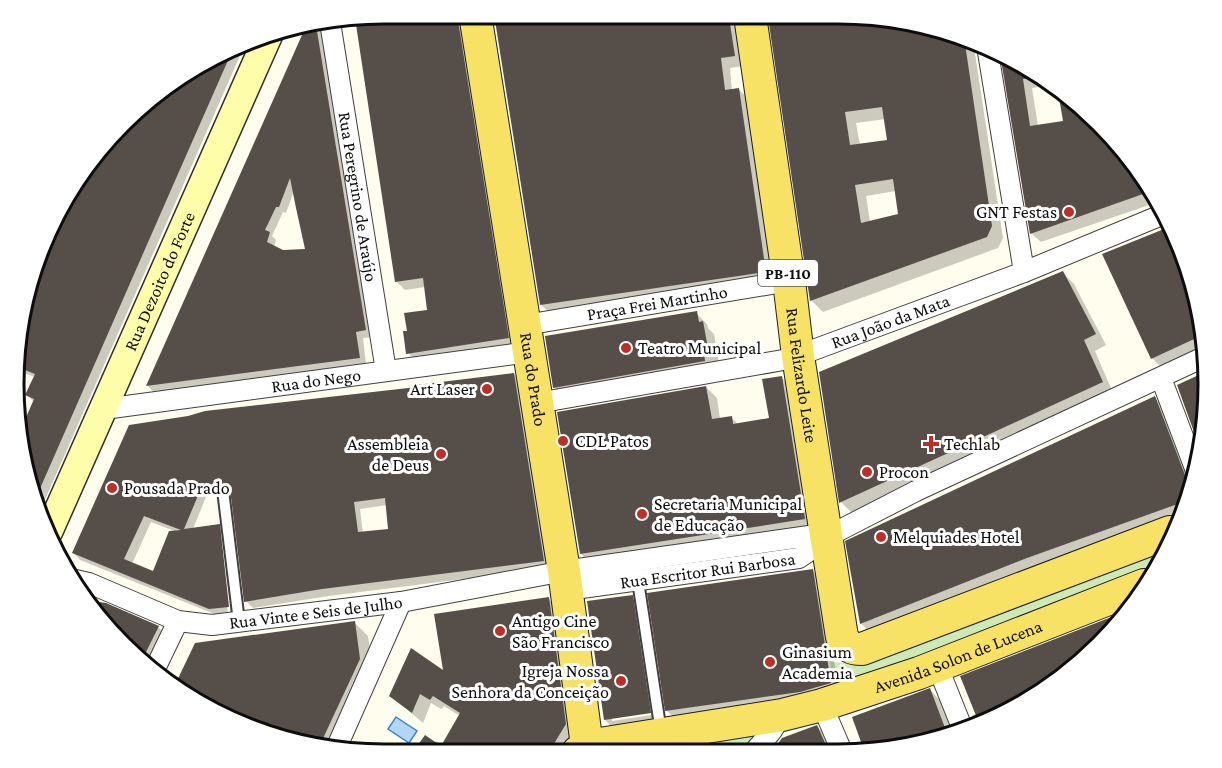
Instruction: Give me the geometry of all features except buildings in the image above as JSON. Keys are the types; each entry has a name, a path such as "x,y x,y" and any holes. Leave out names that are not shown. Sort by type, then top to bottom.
{"main road":[{"name":"Rua do Prado","path":"477,24 566,581 582,744"},
{"name":"Rua Felizardo Leite","path":"751,24 798,356 832,533 831,572 842,637 847,645 852,649 862,649 1165,534"},
{"name":"Rua Dezoito do Forte","path":"53,525 265,44"},
{"name":"Avenida Solon de Lucena","path":"611,744 782,715 822,705 885,685 1134,589"}],"street":[{"name":"Rua Peregrino de Araújo","path":"331,28 386,371"},
{"path":"989,57 1023,272"},
{"name":"Rua João da Mata","path":"537,404 789,359 1023,272 1157,217"},
{"name":"Praça Frei Martinho","path":"527,339 789,281"},
{"name":"Rua do Nego","path":"104,409 386,371 527,339"},
{"name":"Rua Escritor Rui Barbosa","path":"566,581 638,582 799,558 832,533 916,491 1197,360"},
{"path":"1167,375 1195,434"},
{"path":"1167,375 1191,454"},
{"name":"Rua Escritor Rui Barbosa","path":"566,581 832,533"},
{"name":"Rua Vinte e Seis de Julho","path":"84,582 178,621 212,625 566,581"},
{"path":"339,741 400,602"},
{"path":"157,664 178,621"},
{"path":"937,665 960,723"},
{"path":"822,705 839,744"},
{"path":"761,744 782,715"}],"lane":[{"path":"223,490 239,622"},
{"path":"638,582 661,735"}],"green space":[{"path":"1160,546 1137,583 834,687 830,662 862,664"},
{"path":"765,733 757,744 691,744"}],"water":[{"path":"396,717 417,731 409,743 388,729"}],"place":[{"name":"GNT Festas","path":"1069,212"},
{"name":"Teatro Municipal","path":"626,348"},
{"name":"Art Laser","path":"487,389"},
{"name":"CDL Patos","path":"563,441"},
{"name":"Techlab","path":"931,444"},
{"name":"Assembleia de Deus","path":"441,454"},
{"name":"Procon","path":"867,472"},
{"name":"Pousada Prado","path":"112,488"},
{"name":"Secretaria Municipal de Educação","path":"642,514"},
{"name":"Melquiades Hotel","path":"881,537"},
{"name":"Antigo Cine São Francisco","path":"500,631"},
{"name":"Ginasium Academia","path":"770,662"},
{"name":"Igreja Nossa Senhora da Conceição","path":"621,681"}]}
